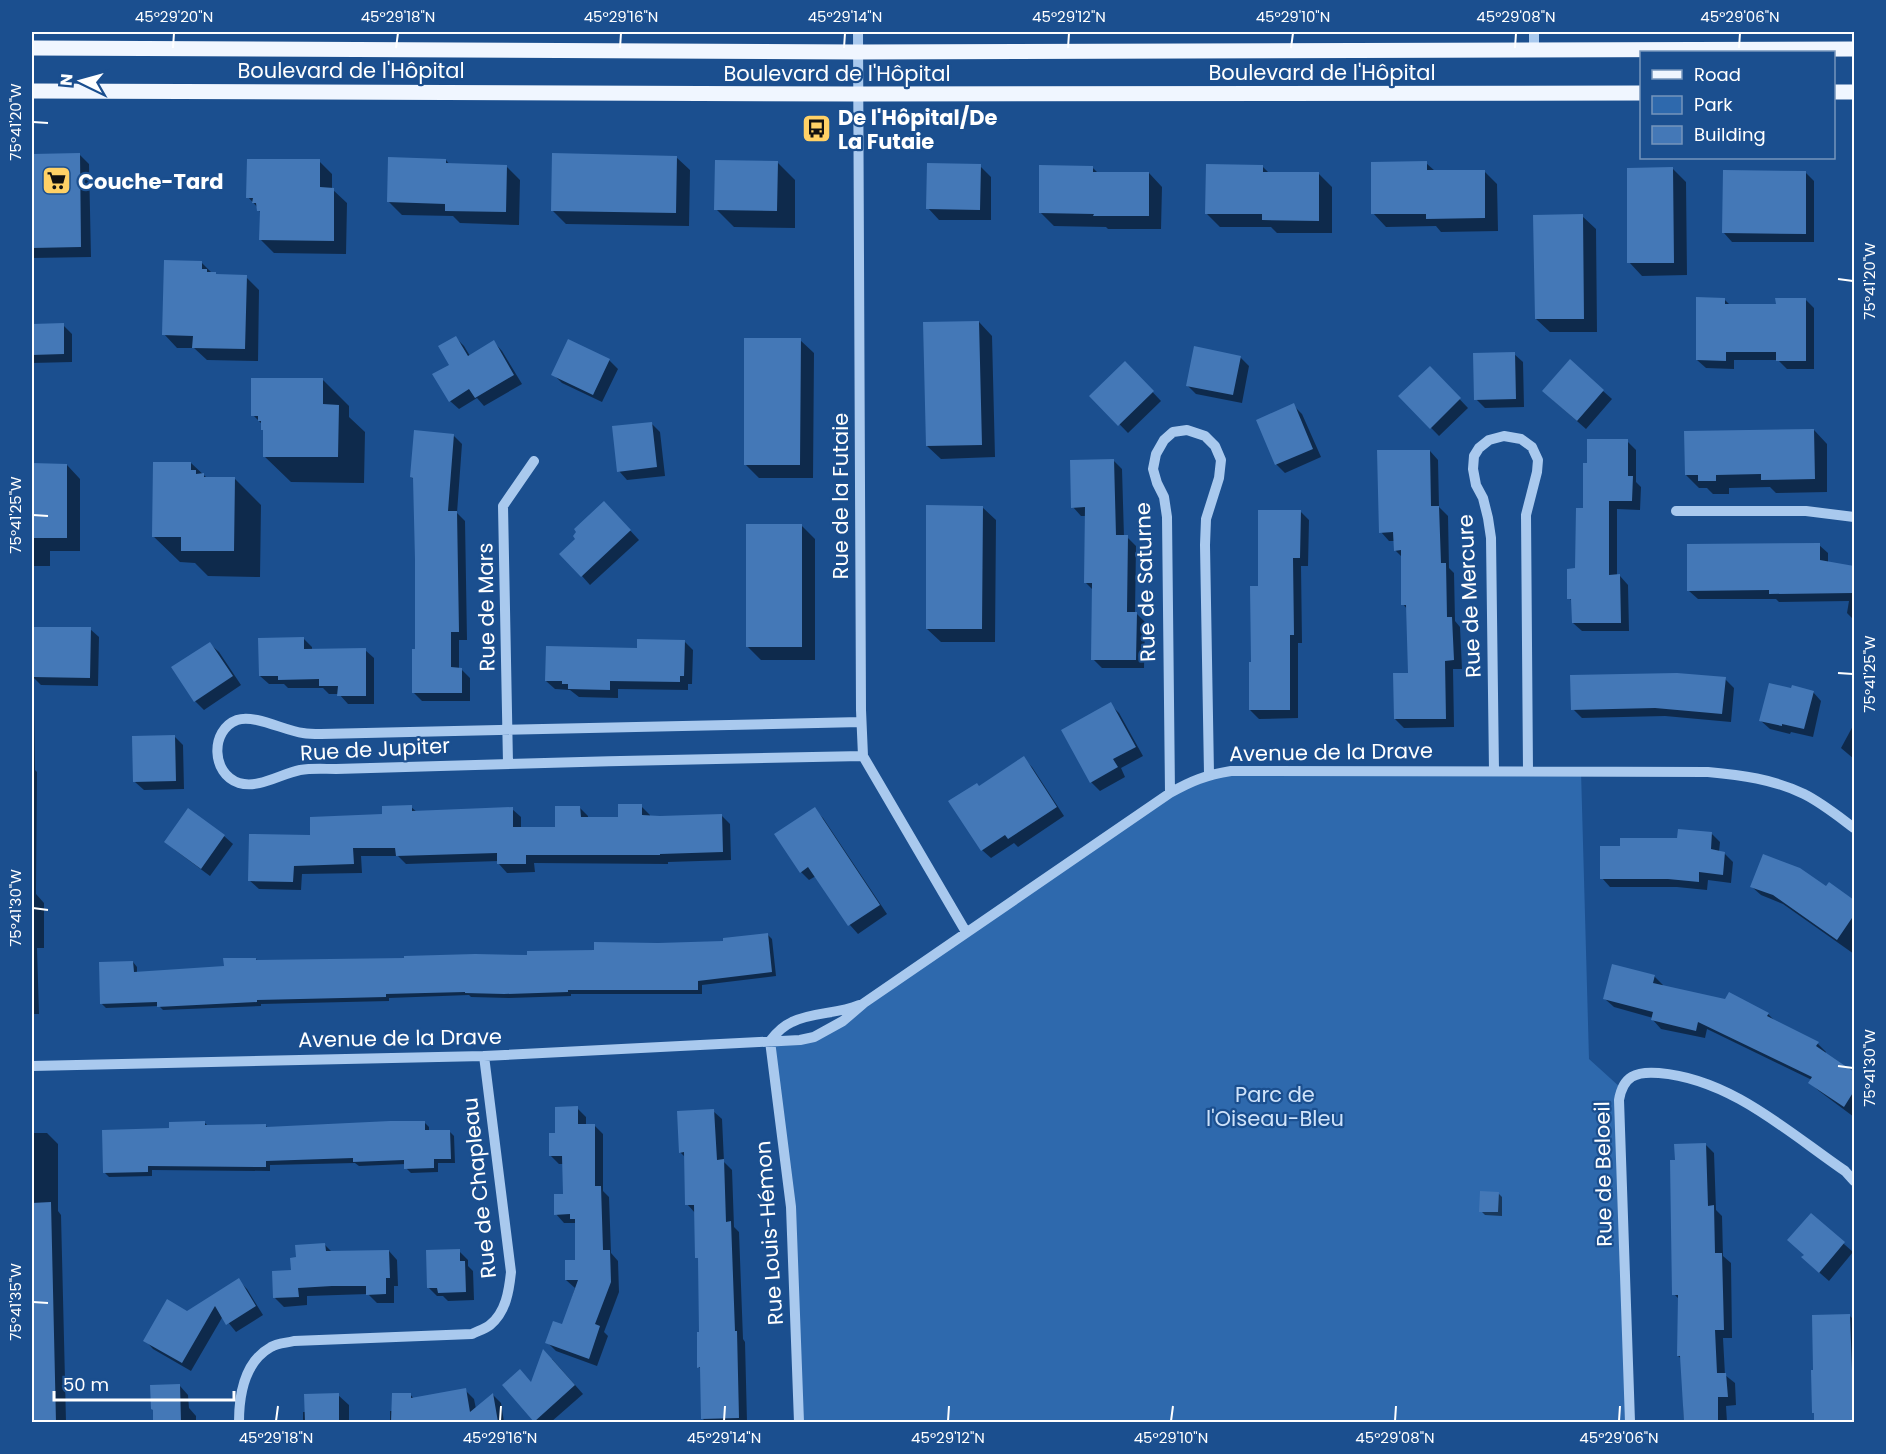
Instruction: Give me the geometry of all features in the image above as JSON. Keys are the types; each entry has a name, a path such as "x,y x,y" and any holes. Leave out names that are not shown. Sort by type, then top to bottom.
{"main road":[{"name":"Boulevard de l'Hôpital","path":"32,48 859,52 1854,49"},
{"name":"Boulevard de l'Hôpital","path":"32,91 858,94 1640,93"},
{"path":"1835,92 1854,92"}],"street":[{"name":"Rue de la Futaie","path":"858,32 863,756 966,932"},
{"path":"1534,32 1534,50"},
{"name":"Rue de Saturne","path":"1170,793 1167,517 1164,497 1153,469 1156,454 1164,440 1173,432 1188,430 1205,436 1215,446 1221,460 1219,477 1206,519 1209,774"},
{"name":"Rue de Mercure","path":"1494,771 1491,538 1483,498 1476,485 1473,469 1474,456 1479,448 1489,441 1504,436 1521,439 1532,447 1538,460 1526,515 1528,771"},
{"name":"Rue de Mars","path":"508,763 503,506 534,461"},
{"path":"1676,511 1806,511 1854,517"},
{"name":"Rue de Jupiter","path":"861,722 321,734 302,733 252,719 240,719 228,725 220,735 218,749 219,766 226,777 238,783 251,785 303,770 508,763 863,756"},
{"name":"Avenue de la Drave","path":"32,1066 484,1056 800,1040 814,1037 843,1021 864,1003 1170,793 1209,774 1231,771 1708,772 1746,776 1777,783 1804,795 1854,828"},
{"name":"Avenue de la Drave","path":"770,1041 780,1030 794,1021 849,1009 864,1003"},
{"name":"Rue Louis-Hémon","path":"770,1041 791,1207 799,1422"},
{"name":"Rue de Chapleau","path":"239,1422 241,1389 248,1371 259,1356 272,1346 294,1341 472,1334 490,1325 503,1308 509,1291 511,1272 484,1056"},
{"name":"Rue de Beloeil","path":"1630,1422 1619,1100 1621,1088 1629,1078 1640,1073 1671,1074 1692,1078 1717,1088 1759,1111 1845,1171 1854,1181"}],"green space":[{"name":"Parc de l'Oiseau-Bleu","path":"1581,771 1589,1059 1621,1088 1630,1422 799,1422 793,1239 770,1041 814,1037 1170,793 1209,774"}],"building":[{"name":"Couche-Tard","path":"80,153 81,247 32,248 32,154"},
{"path":"552,153 677,156 676,213 551,211"},
{"path":"388,157 446,159 446,163 507,165 506,212 445,211 445,204 387,202"},
{"path":"247,159 320,159 320,187 334,188 334,241 259,240 260,211 257,211 256,203 252,203 253,198 246,198"},
{"path":"715,160 778,161 777,211 714,210"},
{"path":"1427,161 1427,170 1485,170 1485,218 1426,219 1426,214 1371,214 1371,162"},
{"path":"927,163 981,164 980,210 926,209"},
{"path":"1206,164 1263,165 1263,172 1319,172 1319,221 1262,220 1262,214 1205,214"},
{"path":"1039,165 1093,166 1093,172 1149,172 1149,216 1039,213"},
{"path":"1673,167 1674,263 1627,263 1627,168"},
{"path":"1723,170 1806,171 1806,234 1722,233"},
{"path":"1583,214 1584,319 1535,319 1533,215"},
{"path":"164,260 202,261 202,269 207,269 207,272 247,275 245,349 192,348 193,336 162,335"},
{"path":"1696,297 1725,298 1725,304 1776,304 1775,298 1806,298 1806,361 1776,361 1776,352 1726,352 1726,361 1696,360"},
{"path":"979,321 982,445 926,446 923,322"},
{"path":"64,323 64,354 32,355 32,324"},
{"path":"456,336 468,356 494,340 514,375 475,398 469,389 449,402 432,374 449,365 438,346"},
{"path":"744,338 801,338 800,465 744,465"},
{"path":"568,339 610,359 593,395 551,375"},
{"path":"1194,346 1241,356 1233,395 1186,386"},
{"path":"1515,352 1516,399 1474,400 1473,353"},
{"path":"1570,359 1604,390 1577,421 1542,391"},
{"path":"1125,361 1154,391 1118,426 1089,396"},
{"path":"1430,366 1461,398 1430,429 1398,396"},
{"path":"251,378 323,378 323,404 339,405 338,457 263,457 261,421 258,421 258,416 251,416"},
{"path":"1294,403 1313,449 1275,465 1256,420"},
{"path":"652,422 657,467 617,472 612,426"},
{"path":"1814,429 1815,479 1761,480 1761,474 1716,475 1716,481 1698,481 1698,475 1685,475 1684,431"},
{"path":"414,430 454,434 448,511 457,511 459,632 451,632 451,667 462,668 462,693 412,693 412,649 415,649 415,559 413,478 410,477"},
{"path":"1587,439 1628,439 1628,476 1633,476 1632,501 1609,501 1609,575 1620,574 1621,623 1572,623 1571,599 1567,599 1567,569 1575,568 1576,508 1583,508 1583,463 1587,463"},
{"path":"1377,450 1430,450 1431,506 1439,506 1441,563 1446,563 1447,617 1452,617 1454,660 1445,661 1446,719 1394,719 1393,673 1408,673 1406,605 1401,605 1401,550 1394,551 1393,532 1379,533"},
{"path":"1114,459 1116,535 1128,535 1127,612 1137,612 1136,660 1091,660 1092,583 1084,583 1085,507 1071,508 1070,460"},
{"path":"153,462 191,462 191,470 196,470 196,474 204,473 204,477 235,477 234,551 181,551 181,537 152,537"},
{"path":"32,463 67,464 67,538 32,538"},
{"path":"604,501 631,530 581,577 559,554 575,539 574,529"},
{"path":"926,505 983,506 982,629 926,629"},
{"path":"1258,510 1301,510 1300,558 1293,558 1294,635 1290,635 1290,710 1249,710 1250,586 1258,586"},
{"path":"746,524 802,524 802,647 746,647"},
{"path":"1820,543 1820,560 1854,566 1854,593 1769,594 1769,590 1687,591 1687,544"},
{"path":"32,627 91,627 90,678 32,677"},
{"path":"304,637 304,649 366,648 366,696 337,696 338,686 319,686 319,679 278,680 278,676 259,676 258,638"},
{"path":"637,639 685,640 684,676 680,676 680,682 610,681 610,690 568,689 568,684 562,684 562,681 545,681 546,646 637,648"},
{"path":"210,642 233,676 194,702 171,667"},
{"path":"1677,673 1726,677 1722,714 1655,708 1571,710 1570,675"},
{"path":"1769,683 1791,688 1792,685 1814,691 1804,729 1759,721"},
{"path":"1111,702 1136,747 1113,759 1118,767 1090,783 1061,730"},
{"path":"175,735 176,781 133,782 132,736"},
{"path":"1024,756 1057,807 1008,839 1005,835 981,851 948,801 977,783 979,786"},
{"path":"618,804 642,804 642,815 722,814 723,852 660,855 526,855 526,864 497,864 497,853 396,856 395,848 353,848 354,864 294,866 293,882 248,881 249,834 310,835 310,817 382,814 382,806 412,805 412,811 513,807 513,827 555,827 555,806 580,806 581,817 618,817"},
{"path":"815,807 880,905 848,926 808,867 800,873 774,834"},
{"path":"188,808 225,835 201,869 164,842"},
{"path":"1678,829 1712,832 1711,849 1725,852 1723,875 1699,872 1699,882 1668,879 1600,879 1600,846 1620,846 1620,838 1677,838"},
{"path":"1763,854 1800,868 1826,886 1829,882 1854,900 1854,915 1837,940 1773,895 1750,887"},
{"path":"768,933 772,972 698,981 698,990 386,994 386,997 257,1000 257,1002 157,1007 157,1002 100,1004 99,962 133,961 134,972 224,966 223,958 256,958 256,960 404,958 404,956 475,954 527,955 527,951 594,950 594,942 723,941 723,938"},
{"path":"1612,964 1655,975 1653,983 1725,999 1729,992 1769,1013 1767,1016 1819,1042 1816,1046 1854,1072 1854,1091 1844,1107 1808,1083 1812,1077 1698,1022 1696,1031 1651,1020 1653,1012 1603,999"},
{"path":"578,1106 578,1124 595,1124 595,1186 601,1186 603,1250 610,1250 611,1282 595,1324 600,1326 589,1359 545,1343 553,1321 562,1324 578,1280 565,1280 565,1260 575,1260 575,1219 570,1219 570,1214 554,1215 554,1194 563,1194 562,1156 549,1156 549,1133 555,1133 555,1107"},
{"path":"714,1109 717,1160 724,1159 726,1222 731,1221 739,1418 701,1419 700,1367 697,1368 698,1258 695,1258 694,1205 685,1205 684,1152 679,1153 677,1111"},
{"path":"205,1121 205,1125 266,1124 266,1127 425,1121 425,1130 450,1130 451,1159 434,1159 434,1168 404,1169 404,1160 353,1162 353,1158 266,1161 266,1167 148,1166 148,1172 103,1173 102,1130 169,1128 169,1122"},
{"path":"1706,1143 1708,1206 1714,1205 1715,1253 1722,1253 1724,1330 1715,1330 1717,1373 1726,1373 1728,1397 1718,1397 1718,1422 1684,1422 1680,1356 1677,1356 1678,1295 1672,1295 1670,1160 1675,1160 1674,1144"},
{"path":"1480,1191 1499,1192 1498,1212 1479,1212"},
{"path":"51,1202 56,1422 32,1422 32,1203"},
{"path":"1811,1213 1845,1242 1819,1273 1787,1240"},
{"path":"325,1243 326,1251 389,1250 390,1278 386,1278 386,1294 366,1295 366,1286 332,1286 298,1288 299,1297 273,1298 272,1271 291,1270 290,1258 296,1257 295,1245"},
{"path":"460,1249 460,1261 465,1261 466,1292 438,1293 437,1288 427,1288 426,1250"},
{"path":"239,1278 256,1306 226,1325 215,1306 182,1363 143,1341 167,1299 187,1311"},
{"path":"1850,1314 1852,1370 1854,1370 1854,1422 1814,1422 1811,1370 1813,1370 1812,1315"},
{"path":"543,1349 575,1385 534,1422 502,1385 520,1369 531,1382"},
{"path":"180,1384 181,1422 153,1422 150,1385"},
{"path":"466,1388 470,1412 493,1393 498,1422 391,1422 392,1393 411,1393 411,1398"},
{"path":"339,1393 339,1422 305,1422 304,1394"}],"place":[{"name":"De l'Hôpital/De La Futaie","path":"817,129"},
{"name":"Couche-Tard","path":"57,181"}]}
